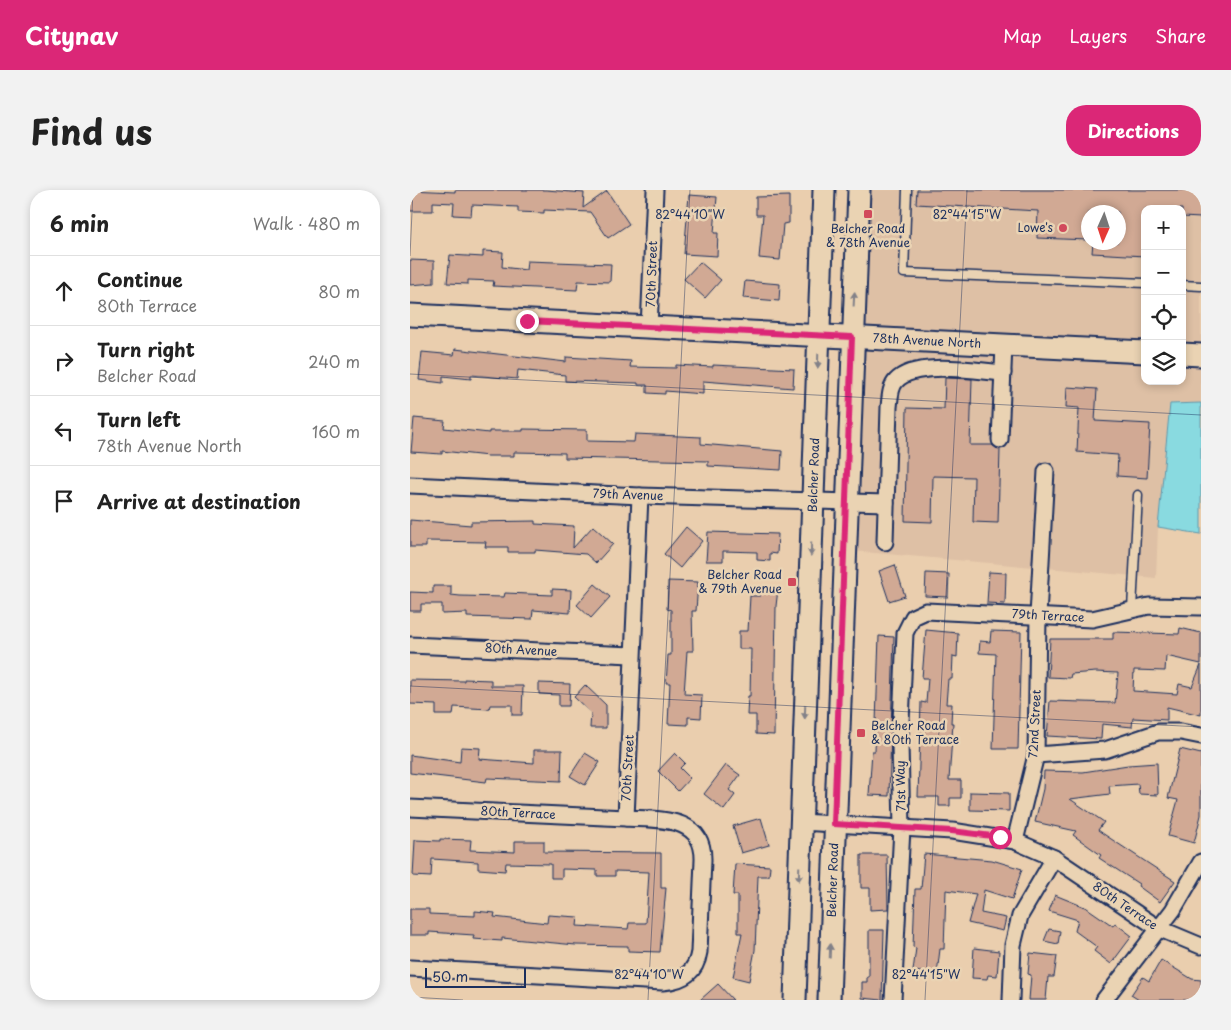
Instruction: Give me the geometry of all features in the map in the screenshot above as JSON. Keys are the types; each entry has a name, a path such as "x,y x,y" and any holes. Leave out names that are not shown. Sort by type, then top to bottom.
{"main road":[{"name":"Belcher Road","path":"795,1000 824,190"},
{"name":"Belcher Road","path":"829,1000 852,337 859,190"},
{"name":"78th Avenue North","path":"410,315 1141,352"},
{"path":"1186,354 1201,355"}],"street":[{"name":"70th Street","path":"650,328 655,190"},
{"path":"1000,440 1004,345"},
{"path":"885,542 889,407 892,386 896,380 923,369 1003,373"},
{"name":"72nd Street","path":"1015,841 1036,755 1038,616 1046,471"},
{"name":"79th Avenue","path":"410,485 640,496 886,503"},
{"name":"70th Street","path":"410,968 663,982 686,976 696,965 699,952 702,847 694,833 682,824 626,818 640,496"},
{"name":"79th Terrace","path":"905,633 912,617 926,611 1092,618 1149,606 1201,607"},
{"name":"71st Way","path":"894,1000 902,828 900,744 905,633"},
{"name":"80th Avenue","path":"410,645 632,655"},
{"path":"1036,755 1105,750 1158,732 1181,732 1201,736"},
{"name":"80th Terrace","path":"410,808 626,818"},
{"path":"801,822 971,832 1015,841 1054,858 1020,916 1013,945 1012,1000"},
{"name":"80th Terrace","path":"1054,858 1158,928 1201,946"},
{"path":"1104,1000 1173,910 1201,862"}],"lane":[{"path":"908,190 904,273 1141,283"},
{"path":"1186,285 1201,286"},
{"path":"1132,609 1138,495"}],"shaded area":[{"path":"866,190 1201,190 1201,347 1186,346 1186,205 1141,205 1141,344 859,329"},
{"path":"859,345 1141,360 1141,385 1186,385 1186,362 1201,363 1201,403 1170,404 1158,527 1156,578 1048,568 1053,463 1040,463 1034,567 852,551"}],"water":[{"path":"1201,403 1201,534 1158,527 1170,404"}],"building":[{"path":"410,190 455,192 455,190 546,190 584,193 583,208 607,191 629,224 608,238 590,212 544,210 544,213 518,212 518,207 472,205 471,216 453,215 454,203 433,202 433,211 410,211"},
{"name":"Lowe's","path":"917,190 1201,190 1201,218 1186,217 1186,205 1141,205 1141,256 1092,253 1092,250 1126,250 1126,205 1081,205 1081,240 1037,238 1038,211 916,204"},
{"path":"689,195 717,197 714,233 718,233 717,256 684,254"},
{"path":"789,196 789,223 783,224 780,260 759,258 763,215 756,215 756,197"},
{"path":"483,251 503,252 502,267 526,270 527,261 611,264 610,282 578,281 577,290 493,286 494,281 468,280 468,284 447,283 450,255 483,257"},
{"path":"410,260 434,261 434,283 410,285"},
{"path":"700,262 721,280 705,298 684,279"},
{"path":"745,281 780,284 779,301 743,298"},
{"path":"455,349 566,362 566,357 631,361 630,367 676,368 676,365 713,367 713,365 794,369 793,388 703,381 703,394 665,391 665,394 647,393 647,385 638,385 638,383 565,381 565,375 518,370 517,379 471,375 471,379 443,376 443,383 419,380 422,352 454,355"},
{"path":"945,378 972,379 970,445 992,445 1000,449 998,523 973,522 974,477 933,476 932,522 905,521 907,408 944,409"},
{"path":"1067,387 1097,389 1095,421 1150,424 1147,478 1117,476 1118,455 1077,452 1079,408 1066,407"},
{"path":"414,418 445,421 444,428 489,433 489,431 523,431 523,429 587,430 587,441 634,442 635,434 701,437 701,444 782,451 781,470 708,466 708,461 565,458 565,453 514,452 514,456 488,456 442,451 442,454 411,452"},
{"path":"410,520 471,525 471,522 535,521 535,524 574,526 573,548 593,526 613,544 596,563 586,554 535,550 535,552 508,552 508,547 485,547 486,542 426,541 426,547 410,547"},
{"path":"686,527 702,541 680,568 664,554"},
{"path":"708,532 778,534 777,554 770,553 770,561 757,560 757,552 723,551 723,561 706,561"},
{"path":"895,565 905,596 889,601 879,571"},
{"path":"989,572 1006,573 1005,604 987,603"},
{"path":"926,573 949,574 948,597 925,596"},
{"path":"668,581 698,582 696,611 692,611 693,651 687,651 684,694 702,695 701,718 688,717 688,725 668,724 670,683 666,683 668,655 671,655 671,610 667,609"},
{"path":"595,584 610,597 591,618 577,605"},
{"path":"433,586 451,586 451,595 460,596 504,597 505,593 552,595 552,589 571,590 570,613 533,610 532,619 467,617 467,613 442,614 442,604 421,604 421,611 410,611 410,592 433,593"},
{"path":"760,588 778,589 776,606 774,735 756,734 756,715 747,715 748,696 750,696 751,649 739,649 739,631 748,631 750,596 760,596"},
{"path":"1180,628 1201,633 1201,664 1166,656 1165,671 1134,670 1133,691 1177,694 1179,684 1192,687 1201,665 1201,715 1167,707 1167,720 1133,718 1132,727 1102,724 1101,739 1047,736 1050,701 1115,703 1118,673 1071,674 1070,678 1048,677 1050,639 1113,639 1113,632 1179,634"},
{"path":"926,630 958,633 957,657 953,656 952,679 948,679 946,704 952,704 951,723 953,723 949,780 961,780 961,798 950,798 950,806 939,806 939,797 918,797 921,702 926,703 928,678 922,678"},
{"path":"991,631 1021,632 1018,749 993,749 996,654 979,653 980,641 990,642"},
{"path":"879,636 894,637 889,796 869,795 872,751 875,751"},
{"path":"464,679 491,680 491,686 523,686 522,715 512,715 512,705 490,705 489,709 454,707 453,715 436,715 436,705 410,704 410,680 464,681"},
{"path":"539,683 570,684 569,706 559,706 559,695 539,694"},
{"path":"585,685 606,705 606,728 590,728 591,713 574,697"},
{"path":"461,747 480,748 479,759 534,763 534,750 562,750 561,781 487,778 486,782 410,773 410,755 460,762"},
{"path":"1180,749 1201,754 1201,815 1194,843 1168,836 1178,800 1168,798"},
{"path":"585,753 600,762 585,785 570,776"},
{"path":"675,753 685,763 680,768 690,778 678,791 658,771"},
{"path":"1157,763 1158,795 1139,794 1138,784 1109,786 1110,794 1070,799 1104,822 1098,830 1175,881 1160,902 1138,886 1139,884 1099,858 1101,855 1073,835 1076,831 1035,822 1043,789 1044,771 1083,772 1128,765"},
{"path":"726,765 740,775 729,790 735,795 724,810 704,794"},
{"path":"970,792 1009,793 1009,811 970,810"},
{"path":"761,818 769,845 741,853 733,826"},
{"path":"440,839 471,840 470,850 515,852 515,841 544,841 544,852 661,853 661,888 666,888 660,952 628,951 628,946 576,945 502,938 502,941 473,939 474,935 429,932 429,935 410,935 410,909 429,909 429,914 475,916 475,911 495,913 494,917 547,923 548,915 578,917 577,926 628,929 629,923 646,923 649,872 615,871 615,876 597,876 597,870 562,869 562,878 551,878 551,864 506,863 505,871 478,869 478,862 432,859 431,877 413,876 415,840 440,841"},
{"path":"924,854 992,860 1022,869 1012,899 984,890 981,913 1006,918 1003,931 968,923 976,894 946,890 944,949 940,949 937,974 913,971 916,948 913,947 915,889 921,889"},
{"path":"861,855 887,855 888,909 870,910 870,888 861,888"},
{"path":"735,864 770,866 769,876 758,876 755,950 749,981 733,977 742,933 738,933 738,895 733,895"},
{"path":"1055,895 1087,908 1113,926 1115,923 1132,936 1111,964 1094,951 1097,947 1075,931 1078,920 1049,911"},
{"path":"1049,929 1060,931 1058,944 1044,941"},
{"path":"869,930 884,930 882,1000 862,998 862,982 867,982 867,977 869,977"},
{"path":"974,948 999,951 997,976 988,975 987,979 972,978"},
{"path":"1030,953 1057,956 1054,977 1048,977 1046,1000 1029,1000 1031,975 1028,974"},
{"path":"1161,960 1192,979 1201,980 1201,1000 1139,1000 1131,995 1143,977 1149,981"},
{"path":"718,984 733,1000 700,1000"}],"place":[{"name":"Belcher Road & 78th Avenue","path":"868,214"},
{"name":"Lowe's","path":"1063,228"},
{"name":"Belcher Road & 79th Avenue","path":"792,582"},
{"name":"Belcher Road & 80th Terrace","path":"861,733"}],"route":[{"path":"527,321 852,337 834,824 971,832 1000,837"}]}
